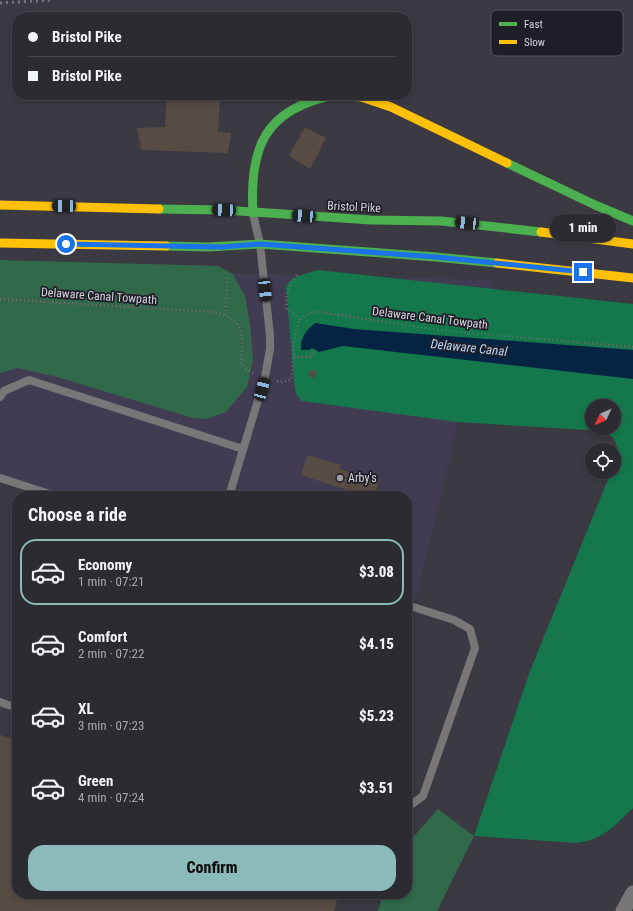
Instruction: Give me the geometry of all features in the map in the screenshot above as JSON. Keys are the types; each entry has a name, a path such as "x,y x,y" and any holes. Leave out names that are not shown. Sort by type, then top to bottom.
{"highway":[{"path":"253,213 253,169 257,153 264,139 277,121 294,107 313,100"},
{"path":"369,100 391,107 595,205 633,221"},
{"name":"Bristol Pike","path":"0,204 224,210 371,220 441,220 633,244"},
{"path":"0,243 208,247 260,244 436,257 633,278"}],"street":[{"path":"623,911 633,893"}],"lane":[{"path":"230,491 262,389 270,349 270,335 260,244 253,213"},
{"path":"0,397 4,391 29,380 243,449"},
{"path":"0,478 40,491"},
{"path":"412,606 454,620 470,630 475,648 423,796 412,804"},
{"path":"0,702 12,706"}],"path":[{"path":"228,275 225,315 231,318 241,330 243,344 241,365 249,371"},
{"path":"280,382 291,380 294,357 294,339 301,320 287,309 285,296 290,284 297,275"},
{"name":"Delaware Canal Towpath","path":"0,299 212,312 225,315"},
{"name":"Delaware Canal Towpath","path":"301,320 307,313 320,312 446,331 633,347"},
{"path":"294,357 311,357 315,349"}],"shaded area":[{"path":"0,267 492,280 416,599 412,598 412,491 53,491 0,475"}],"green space":[{"path":"0,260 218,266 233,274 245,296 250,324 253,360 247,387 226,412 207,419 193,418 57,377 17,368 0,373"},
{"path":"317,270 633,304 633,808 607,832 600,836 584,842 575,843 474,836 530,671 608,479 621,479 621,443 616,443 614,438 609,435 621,435 621,399 585,399 585,430 457,422 302,401 298,397 295,390 286,286 292,280"},
{"path":"438,809 474,836 437,911 378,911 382,899 412,899 412,838"}],"water":[{"name":"Delaware Canal","path":"315,323 354,329 633,350 633,379 343,346 319,352 312,348 309,350 301,350 304,335"}],"building":[{"path":"167,100 220,100 218,132 231,133 228,153 141,150 137,128 165,127"},
{"path":"305,127 326,138 310,169 289,156"},
{"path":"309,370 316,370 316,378 309,377"},
{"name":"Arby's","path":"307,455 341,465 340,469 379,481 376,491 350,491 301,475"},
{"path":"0,735 12,739 12,899 338,899 334,911 0,911"}],"railway":[{"path":"0,3 51,0"}],"traffic: fast":[{"path":"253,213 254,169 259,150 266,134 277,121 292,110 315,100"},
{"path":"507,163 595,205 633,221"},
{"path":"159,209 224,210 371,220 441,221 541,232"},
{"path":"166,246 208,247 260,244 497,263"}],"traffic: slow":[{"path":"370,100 391,107 507,163"},
{"path":"0,205 159,209"},
{"path":"541,232 633,244"},
{"path":"0,243 166,246"},
{"path":"497,263 633,278"}],"place":[{"name":"Arby's","path":"340,478"}],"route":[{"path":"66,244 222,247 260,244 436,257 583,272"}]}
